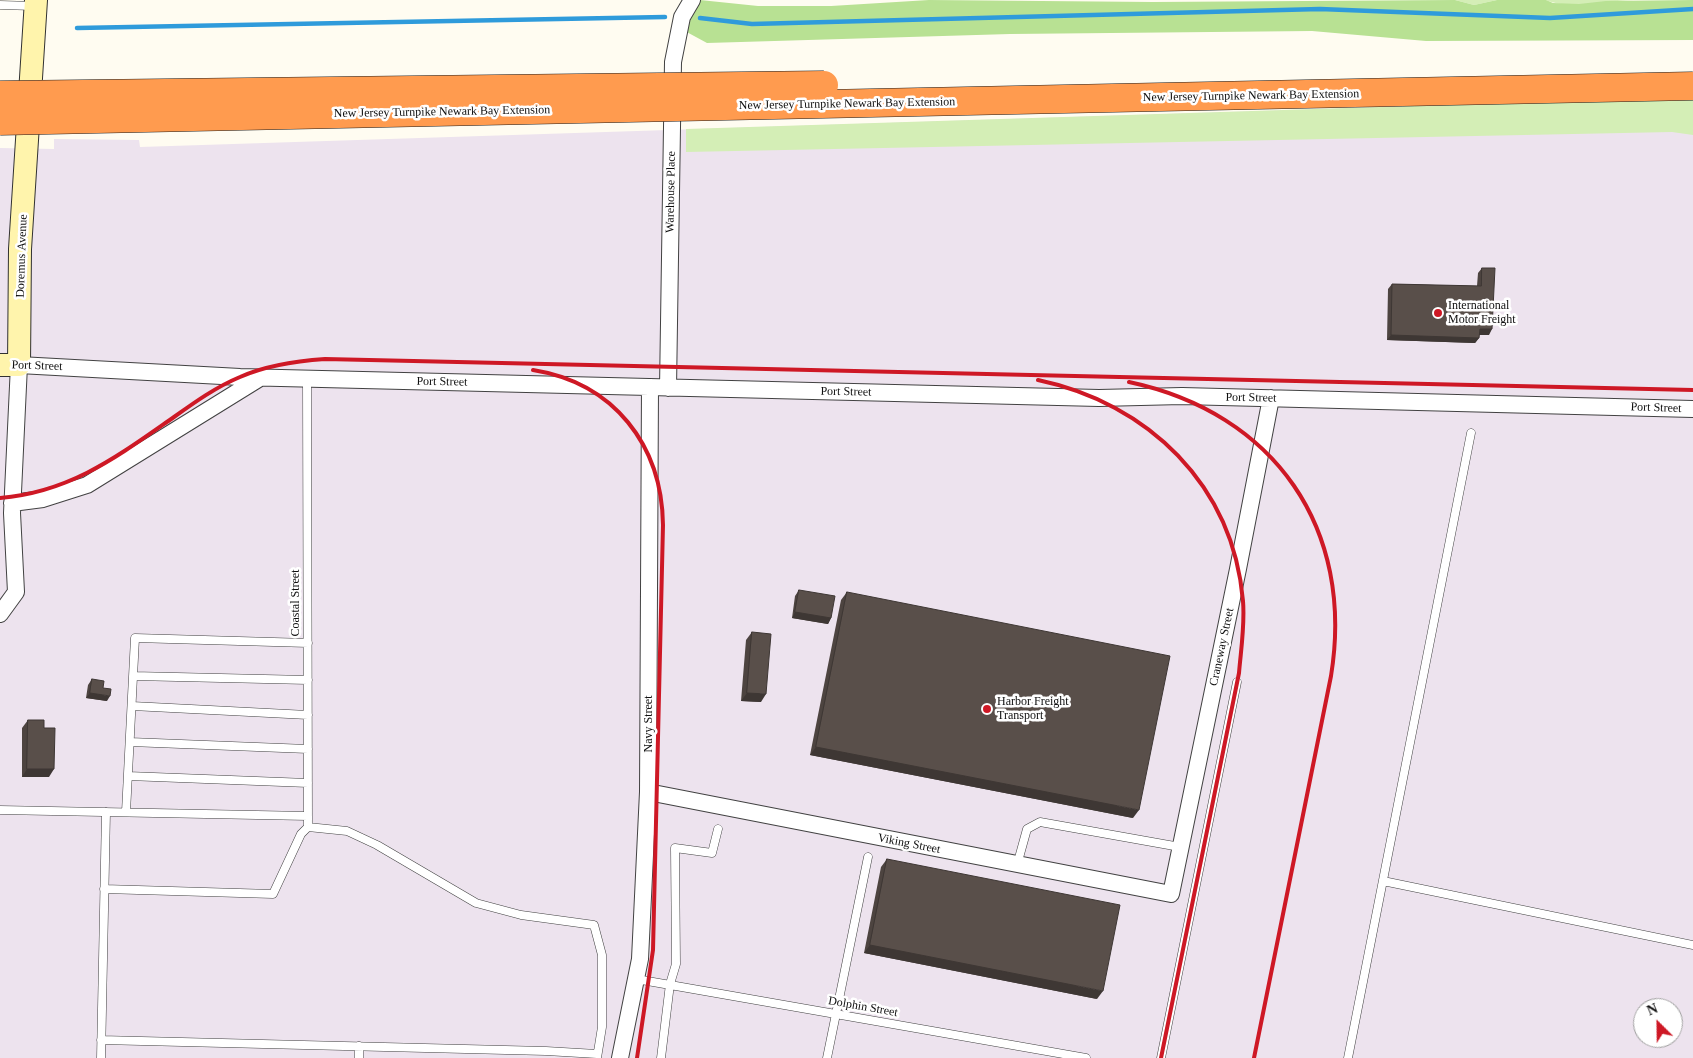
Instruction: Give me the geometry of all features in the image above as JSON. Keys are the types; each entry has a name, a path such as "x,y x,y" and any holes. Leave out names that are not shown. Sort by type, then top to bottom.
{"highway":[{"name":"New Jersey Turnpike Newark Bay Extension","path":"0,96 1326,80 1693,70"},
{"name":"New Jersey Turnpike Newark Bay Extension","path":"0,121 1693,86"}],"main road":[{"name":"Doremus Avenue","path":"9,365 20,250 36,3"}],"street":[{"name":"Warehouse Place","path":"668,388 673,62 682,17 692,0"},
{"name":"Port Street","path":"9,365 261,377 668,388 1099,398 1182,396 1693,409"},
{"name":"Doremus Avenue","path":"0,614 16,592 8,509 9,365"},
{"path":"8,509 87,485 261,377"},
{"name":"Navy Street","path":"620,1058 640,959 648,792 650,387"},
{"name":"Craneway Street","path":"1171,894 1270,398"},
{"name":"Viking Street","path":"648,792 1171,894"}],"lane":[{"path":"0,4 36,3"},
{"name":"Coastal Street","path":"307,378 308,827"},
{"path":"1348,1058 1471,433"},
{"path":"126,812 135,638 308,643"},
{"path":"133,676 308,680"},
{"name":"Craneway Street","path":"1161,1058 1237,682"},
{"path":"132,706 308,715"},
{"path":"130,742 308,749"},
{"path":"128,776 308,783"},
{"path":"0,810 308,816"},
{"path":"100,1058 106,812"},
{"path":"1017,865 1027,829 1040,822 1180,847"},
{"path":"101,1040 546,1050 597,1056 602,1027 602,955 594,925 522,915 476,903 377,844 347,831 308,827 301,834 274,894 104,889"},
{"path":"661,1058 670,984 676,964 675,848 712,853 718,829"},
{"path":"827,1058 868,857"},
{"path":"1383,881 1693,945"},
{"name":"Dolphin Street","path":"636,978 1086,1058"},
{"path":"359,1046 359,1058"}],"shaded area":[{"path":"1693,97 1693,1058 0,1058 0,148 54,149 54,139 139,140 140,147"}],"green space":[{"path":"700,0 758,6 831,6 929,0 1153,2 1455,0 1474,5 1497,0 1546,0 1553,3 1579,4 1606,1 1693,0 1693,40 1426,41 1312,31 1010,34 707,43 683,30"},
{"path":"1455,0 1497,0 1474,5"},
{"path":"1546,0 1634,0 1565,4"},
{"path":"1693,97 1693,135 1672,132 686,152 686,129"}],"building":[{"name":"International Motor Freight","path":"1482,268 1495,268 1492,329 1480,329 1479,338 1391,335 1392,284 1481,286"},
{"path":"799,590 835,596 831,618 795,612"},
{"name":"Harbor Freight Transport","path":"847,592 1170,656 1139,810 816,747"},
{"path":"752,632 771,634 766,694 747,693"},
{"path":"92,679 104,681 103,688 111,689 110,696 90,693"},
{"path":"28,720 44,720 44,728 55,728 54,769 27,769"},
{"path":"887,859 1120,905 1103,991 870,945"}],"waterway":[{"path":"700,18 752,24 1320,9 1550,18 1693,9"},
{"path":"77,28 665,17"}],"railway":[{"path":"0,498 49,488 93,470 206,395 240,377 282,364 325,359 1693,390"},
{"path":"533,370 562,377 587,388 609,404 628,422 643,444 654,469 660,496 663,525 653,950 637,1058"},
{"path":"1038,380 1078,391 1115,408 1149,429 1178,456 1203,486 1222,521 1236,559 1243,601 1239,673 1161,1058"},
{"path":"1129,382 1181,398 1226,420 1263,450 1294,486 1316,527 1330,572 1335,622 1331,676 1254,1058"}],"place":[{"name":"International Motor Freight","path":"1438,313"},
{"name":"Harbor Freight Transport","path":"987,709"}]}
